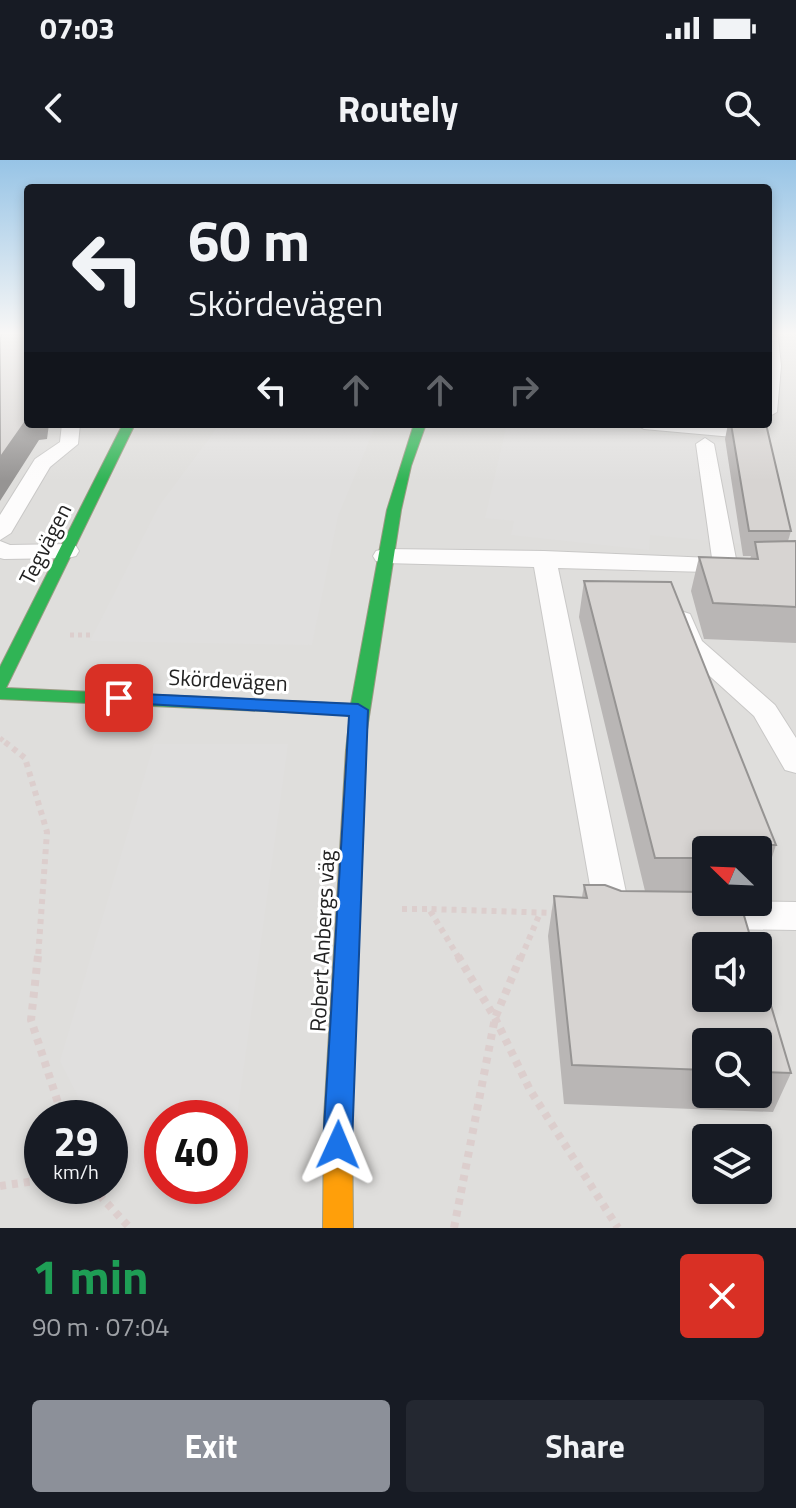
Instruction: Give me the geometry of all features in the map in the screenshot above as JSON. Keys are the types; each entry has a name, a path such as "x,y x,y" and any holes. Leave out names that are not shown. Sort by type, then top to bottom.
{"street":[{"name":"Tegvägen","path":"0,684 127,428"},
{"name":"Robert Anbergs väg","path":"338,1228 338,1118 358,710 384,556 409,449 418,428"},
{"name":"Skördevägen","path":"0,693 358,710"}],"lane":[{"path":"0,533 42,463 69,444 71,428"},
{"path":"706,428 733,431 743,428"},
{"path":"705,444 725,565"},
{"path":"0,548 4,552 68,551"},
{"path":"384,556 791,566"},
{"path":"544,558 568,602 613,914 796,916"},
{"path":"659,602 674,602 690,644 765,711 796,763"}],"path":[{"path":"0,738 25,758 47,832 43,915 31,1020 57,1100"},
{"path":"613,914 429,909 495,1018 530,1090 618,1228"},
{"path":"454,1228 495,1018 540,913"},
{"path":"0,1186 24,1183"},
{"path":"108,1204 130,1228"}],"shaded area":[{"path":"0,382 24,382 24,428 772,428 772,382 796,382 796,1228 0,1228"},
{"path":"217,428 375,428 338,516 312,645 90,641 159,506"},
{"path":"506,428 588,428 760,443 784,548 650,535 649,550 511,535 514,521 485,518"},
{"path":"154,744 288,744 239,1100 144,1100 144,1170 128,1170 128,1100 80,1100 60,1061"}],"building":[{"path":"0,382 24,382 24,424 0,458"},
{"path":"732,428 767,428 791,531 749,531"},
{"path":"796,541 796,607 713,603 699,557 758,559 755,542"},
{"path":"584,581 671,582 776,845 772,845 772,836 692,836 692,858 655,858"},
{"path":"584,885 605,885 621,891 692,892 692,916 744,916 749,932 692,932 692,1012 772,1012 772,1009 791,1073 772,1072 772,1028 692,1028 692,1069 572,1065 554,896 587,898"}],"traffic: fast":[{"path":"0,684 127,428"},
{"path":"356,750 359,712 389,532 405,466 418,428"},
{"path":"0,693 358,710"}],"traffic: slow":[{"path":"338,1228 338,1118 356,750"}],"route":[{"path":"119,698 358,710 338,1145"}]}
